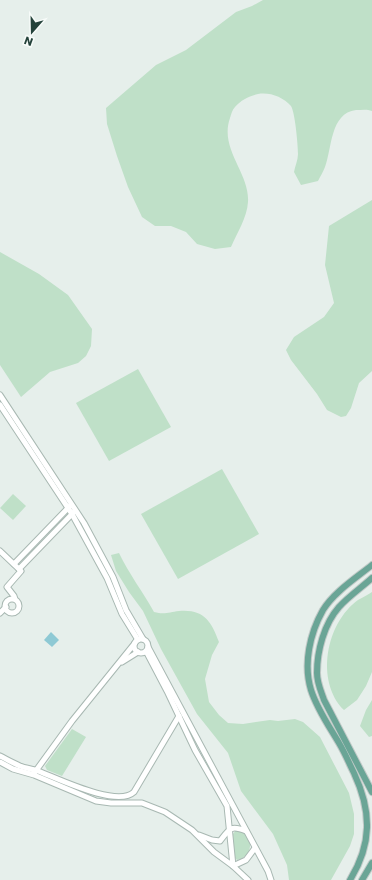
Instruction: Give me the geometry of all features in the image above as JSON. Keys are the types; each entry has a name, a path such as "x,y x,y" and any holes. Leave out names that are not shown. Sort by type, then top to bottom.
{"main road":[{"path":"350,880 364,861 368,849 371,835 368,808 361,789 340,745 323,717 313,695 307,669 310,643 317,624 326,607 342,590 372,565"},
{"path":"372,578 339,608 330,620 320,645 317,674 320,690 330,713 372,792"},
{"path":"362,880 372,863"}],"street":[{"path":"0,395 70,506"},
{"path":"0,405 74,512 113,577 139,641"},
{"path":"14,564 70,506"},
{"path":"6,607 8,612 14,613 20,607 7,587 20,572 19,569 74,512"},
{"path":"0,551 19,569"},
{"path":"0,613 6,607 9,600 15,600"},
{"path":"139,641 147,642 147,649 195,750 227,806 233,866"},
{"path":"138,652 135,648 139,641"},
{"path":"35,773 72,721 139,641"},
{"path":"118,665 138,652 142,653 147,649"},
{"path":"147,649 268,871 271,880"},
{"path":"0,762 13,769 35,773 98,794 123,797 131,795 179,716"},
{"path":"0,756 96,801 125,804 142,803 165,812 198,835 214,852 233,866 248,880"},
{"path":"134,792 142,803"},
{"path":"198,835 212,840 220,840 229,829 237,827 246,831"},
{"path":"233,866 246,860 255,848"}],"green space":[{"path":"263,0 372,0 372,111 356,110 347,113 341,118 333,133 325,167 318,181 301,185 294,172 298,158 298,150 295,121 291,106 280,98 267,94 258,94 240,102 232,111 228,129 228,140 247,191 247,208 244,220 231,247 215,249 197,244 186,232 171,226 155,226 142,217 128,187 117,156 107,124 106,108 156,65 186,50 236,12"},
{"path":"372,200 372,371 359,383 351,408 346,416 341,417 327,410 317,394 291,360 286,350 294,337 324,317 334,303 325,265 329,226"},
{"path":"0,252 39,274 68,295 92,329 91,346 86,356 78,363 50,372 21,397 0,365"},
{"path":"138,369 171,427 109,461 76,403"},
{"path":"222,469 259,534 178,579 141,514"},
{"path":"13,494 26,506 13,520 0,508"},
{"path":"119,553 154,612 195,612 201,614 213,628 219,642 212,655 205,679 209,702 219,715 228,723 243,724 270,720 278,721 295,719 303,722 320,737 349,793 354,814 354,834 350,846 331,880 289,880 287,865 273,834 241,791 228,753 197,714 161,649 143,611 116,571 111,555"},
{"path":"372,592 372,672 366,686 357,700 344,710 335,698 329,684 327,669 328,653 332,637 338,623 347,610 358,600"},
{"path":"372,700 372,736 369,737 360,726 366,710"},
{"path":"72,729 86,737 62,776 47,770 45,766"},
{"path":"236,830 242,831 246,835 250,844 250,849 247,854 243,858 237,860 235,858 233,834"}],"water":[{"path":"51,632 59,640 52,647 44,640"}]}
